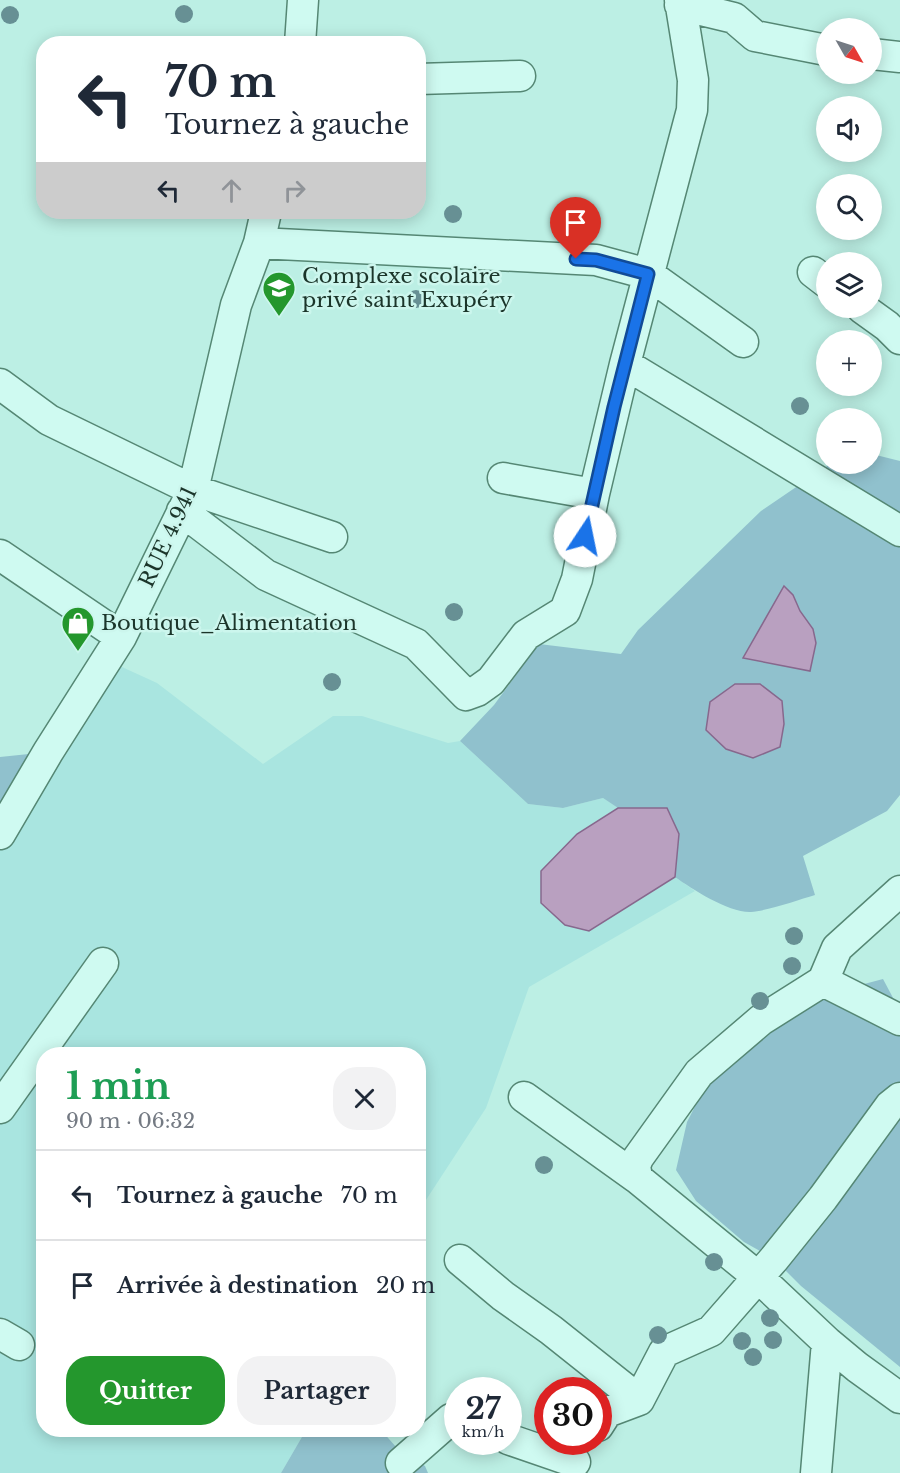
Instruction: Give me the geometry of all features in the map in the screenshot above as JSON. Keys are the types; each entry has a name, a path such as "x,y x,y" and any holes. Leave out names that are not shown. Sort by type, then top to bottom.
{"street":[{"path":"301,36 303,0"},
{"path":"0,384 49,420 187,501 266,575 416,644 466,695 477,691 491,681 526,635 565,610 577,579 594,494 625,364 693,110 693,80 680,2 734,18 755,36 816,48"},
{"path":"882,55 900,57"},
{"path":"426,79 520,76"},
{"name":"RUE 4.941","path":"2,825 121,637 187,501 236,305 259,243 264,219"},
{"path":"259,243 596,260 648,274 743,342"},
{"path":"882,316 896,322"},
{"path":"625,364 900,531"},
{"path":"503,478 594,494"},
{"path":"187,501 332,537"},
{"path":"0,555 121,637"},
{"path":"637,1178 635,1166 638,1158 699,1073 761,1020 823,981 837,948 900,891"},
{"path":"43,1047 103,963"},
{"path":"823,981 900,1020"},
{"path":"0,1108 36,1057"},
{"path":"524,1097 637,1178 758,1277 827,1342 900,1398"},
{"path":"612,1410 639,1400 664,1352 711,1331 823,1198 890,1106 900,1098"},
{"path":"460,1260 503,1296 551,1330 639,1400"},
{"path":"816,1473 827,1342"},
{"path":"401,1463 444,1425"},
{"path":"522,1443 577,1459"}],"shaded area":[{"path":"882,456 900,461 900,795 887,811 803,856 815,895 774,908 751,912 722,905 675,877 679,834 667,808 618,808 603,798 563,808 528,804 460,741 494,705 539,644 621,654 638,630 761,511 816,474 882,474"},
{"path":"784,586 793,595 800,611 813,629 816,643 810,671 743,658"},
{"path":"111,662 157,683 263,764 333,716 362,716 448,743 460,741 528,804 563,808 603,798 618,808 577,834 589,931 675,877 695,891 529,987 486,1108 426,1200 426,1047 36,1047 36,1437 302,1437 281,1473 0,1473 0,834"},
{"path":"735,684 760,684 782,701 784,724 780,747 753,758 726,749 706,730 710,702"},
{"path":"48,752 0,834 0,757"},
{"path":"618,808 667,808 679,834 675,877 589,931 565,925 541,903 541,871 577,834"},
{"path":"883,979 900,1011 900,1367 801,1286 774,1259 744,1242 696,1201 676,1170 687,1122 710,1077 778,1007"},
{"path":"302,1437 387,1437 397,1448 425,1466 428,1473 281,1473"}],"place":[{"name":"Complexe scolaire privé saint Exupéry","path":"279,317"},
{"name":"Boutique_Alimentation","path":"78,652"}],"route":[{"path":"576,259 596,260 648,274 614,407 585,536"}]}
